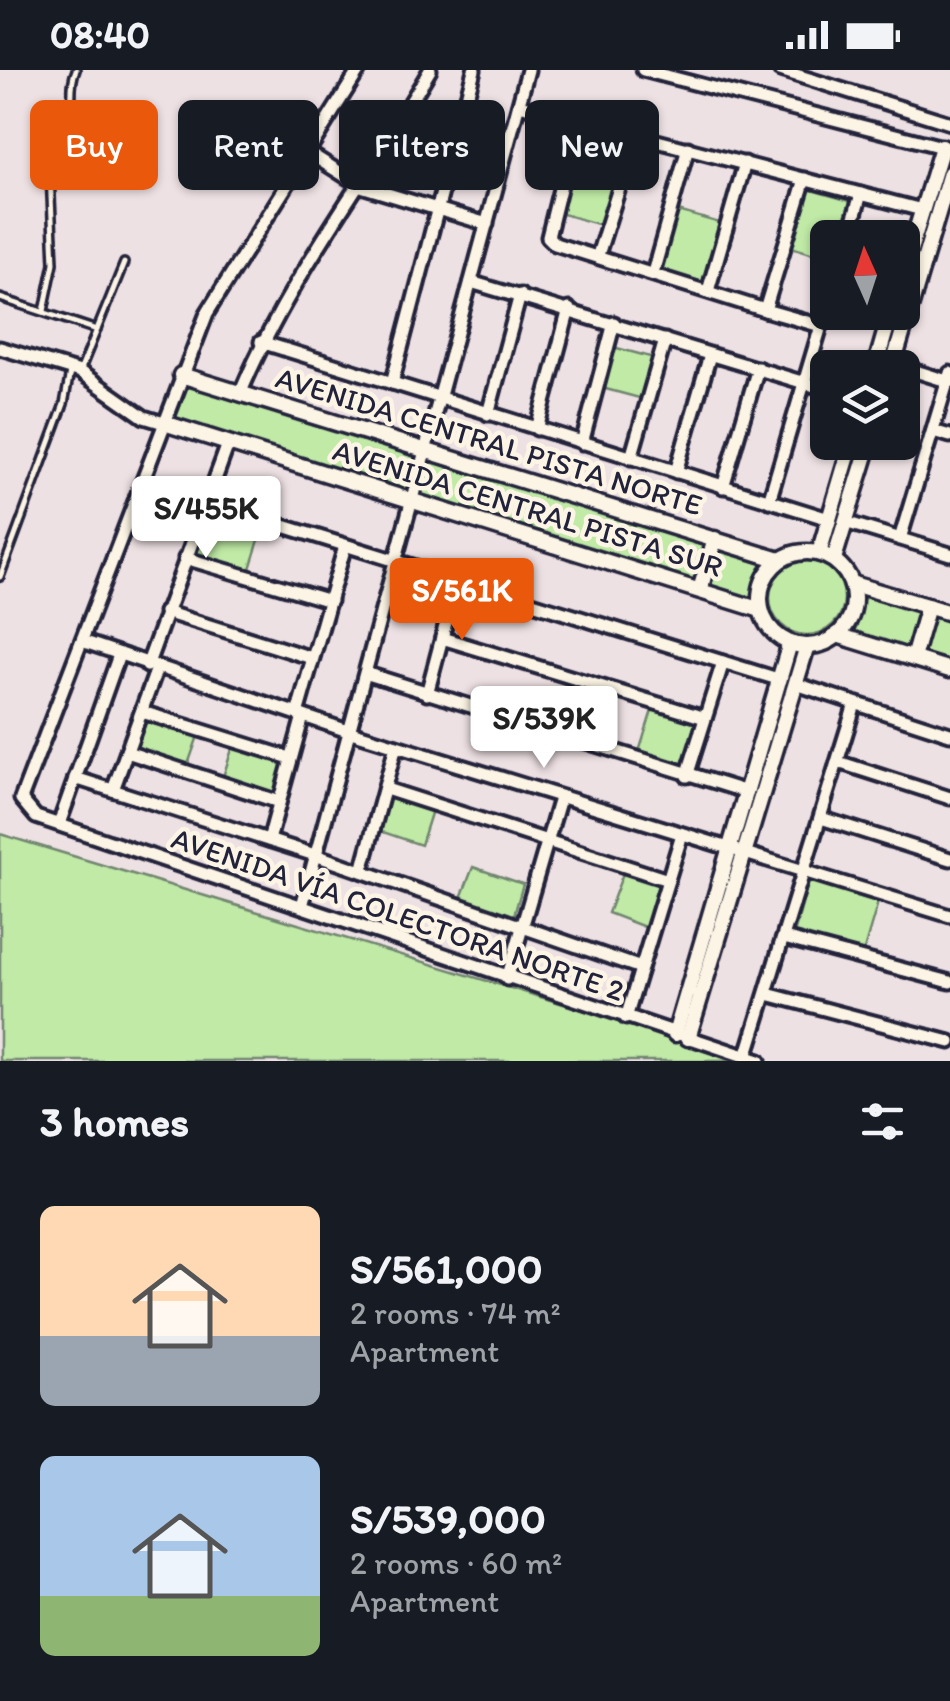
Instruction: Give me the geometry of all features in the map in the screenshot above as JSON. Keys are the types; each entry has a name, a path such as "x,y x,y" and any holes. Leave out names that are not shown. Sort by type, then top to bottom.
{"street":[{"path":"319,136 359,70"},
{"path":"412,100 430,70"},
{"path":"392,383 474,70"},
{"path":"302,906 368,674 528,70"},
{"path":"642,70 946,148"},
{"path":"780,70 949,123 946,148 919,220"},
{"path":"519,105 525,107"},
{"path":"659,140 922,210"},
{"path":"652,273 688,148"},
{"path":"708,291 746,163"},
{"path":"889,350 950,173"},
{"path":"765,310 806,179"},
{"path":"284,190 228,272 181,376 82,641 350,732 950,916"},
{"path":"240,394 262,342 305,264 358,190"},
{"path":"374,190 487,224"},
{"path":"560,190 548,237 556,244 810,323"},
{"path":"598,255 618,190"},
{"path":"853,220 861,194"},
{"path":"471,282 810,385"},
{"path":"488,414 520,294"},
{"path":"536,429 569,310"},
{"path":"582,444 614,323"},
{"path":"769,501 821,330"},
{"path":"630,458 665,340"},
{"path":"262,342 829,519"},
{"path":"0,348 75,370 144,416 164,423"},
{"path":"676,472 710,355"},
{"path":"723,488 758,368"},
{"path":"900,538 949,378 920,372"},
{"name":"AVENIDA CENTRAL PISTA NORTE","path":"181,376 780,560"},
{"name":"AVENIDA CENTRAL PISTA SUR","path":"164,423 761,610"},
{"path":"932,431 950,436"},
{"path":"113,790 142,712 166,612 228,444"},
{"path":"819,553 847,460"},
{"path":"834,559 864,460"},
{"path":"206,502 950,734"},
{"path":"845,522 950,552"},
{"path":"700,590 715,539"},
{"path":"268,840 312,658 345,546"},
{"path":"950,613 853,584 834,559 819,553 801,552 780,560 761,588 761,610 772,630 790,643 807,646 837,636 950,670"},
{"path":"185,558 330,601"},
{"path":"428,694 457,581"},
{"path":"837,636 853,612 853,584"},
{"path":"913,658 928,606"},
{"path":"166,612 312,658"},
{"path":"442,638 705,718"},
{"name":"AVENIDA VÍA COLECTORA NORTE 2","path":"82,641 21,799 24,808 36,817 753,1059"},
{"path":"682,1036 789,682 790,643"},
{"path":"738,849 747,792 807,646"},
{"path":"59,824 118,656"},
{"path":"687,776 723,662"},
{"path":"368,674 747,792"},
{"path":"753,1059 767,994 855,704"},
{"path":"142,712 290,758"},
{"path":"362,871 396,746"},
{"path":"127,752 279,802"},
{"path":"838,762 950,798"},
{"path":"76,778 318,856 641,968"},
{"path":"386,789 668,880"},
{"path":"507,979 560,798"},
{"path":"821,818 950,859"},
{"path":"626,1018 682,834"},
{"path":"784,938 950,982"},
{"path":"767,994 950,1042"}],"lane":[{"path":"44,311 54,263 49,152 51,142 71,114 69,84 76,70"},
{"path":"0,577 75,370 98,330 124,263"},
{"path":"0,298 98,330"}],"green space":[{"path":"808,189 850,201 844,220 810,220 810,253 791,247"},
{"path":"566,190 611,190 601,225 559,213"},
{"path":"678,211 720,223 702,284 661,269"},
{"path":"613,347 654,358 643,399 602,388"},
{"path":"190,382 419,454 413,488 408,492 178,423 173,418 180,386"},
{"path":"434,458 707,545 696,581 425,500 421,492 428,462"},
{"path":"211,508 263,527 249,572 194,556 192,550"},
{"path":"725,547 771,563 759,583 758,604 712,591 707,585 716,551"},
{"path":"807,561 833,572 844,598 833,624 807,635 781,624 770,598 781,572"},
{"path":"865,593 921,612 909,649 854,634"},
{"path":"932,615 950,619 950,663 921,653"},
{"path":"653,707 700,720 685,766 639,752"},
{"path":"138,716 198,736 184,776 122,753"},
{"path":"233,746 289,762 276,803 220,786"},
{"path":"387,793 433,807 421,845 377,830"},
{"path":"0,834 679,1039 760,1061 0,1061"},
{"path":"473,867 523,884 512,922 459,903"},
{"path":"625,868 665,881 650,929 608,913"},
{"path":"809,880 878,902 863,953 794,934"}]}
